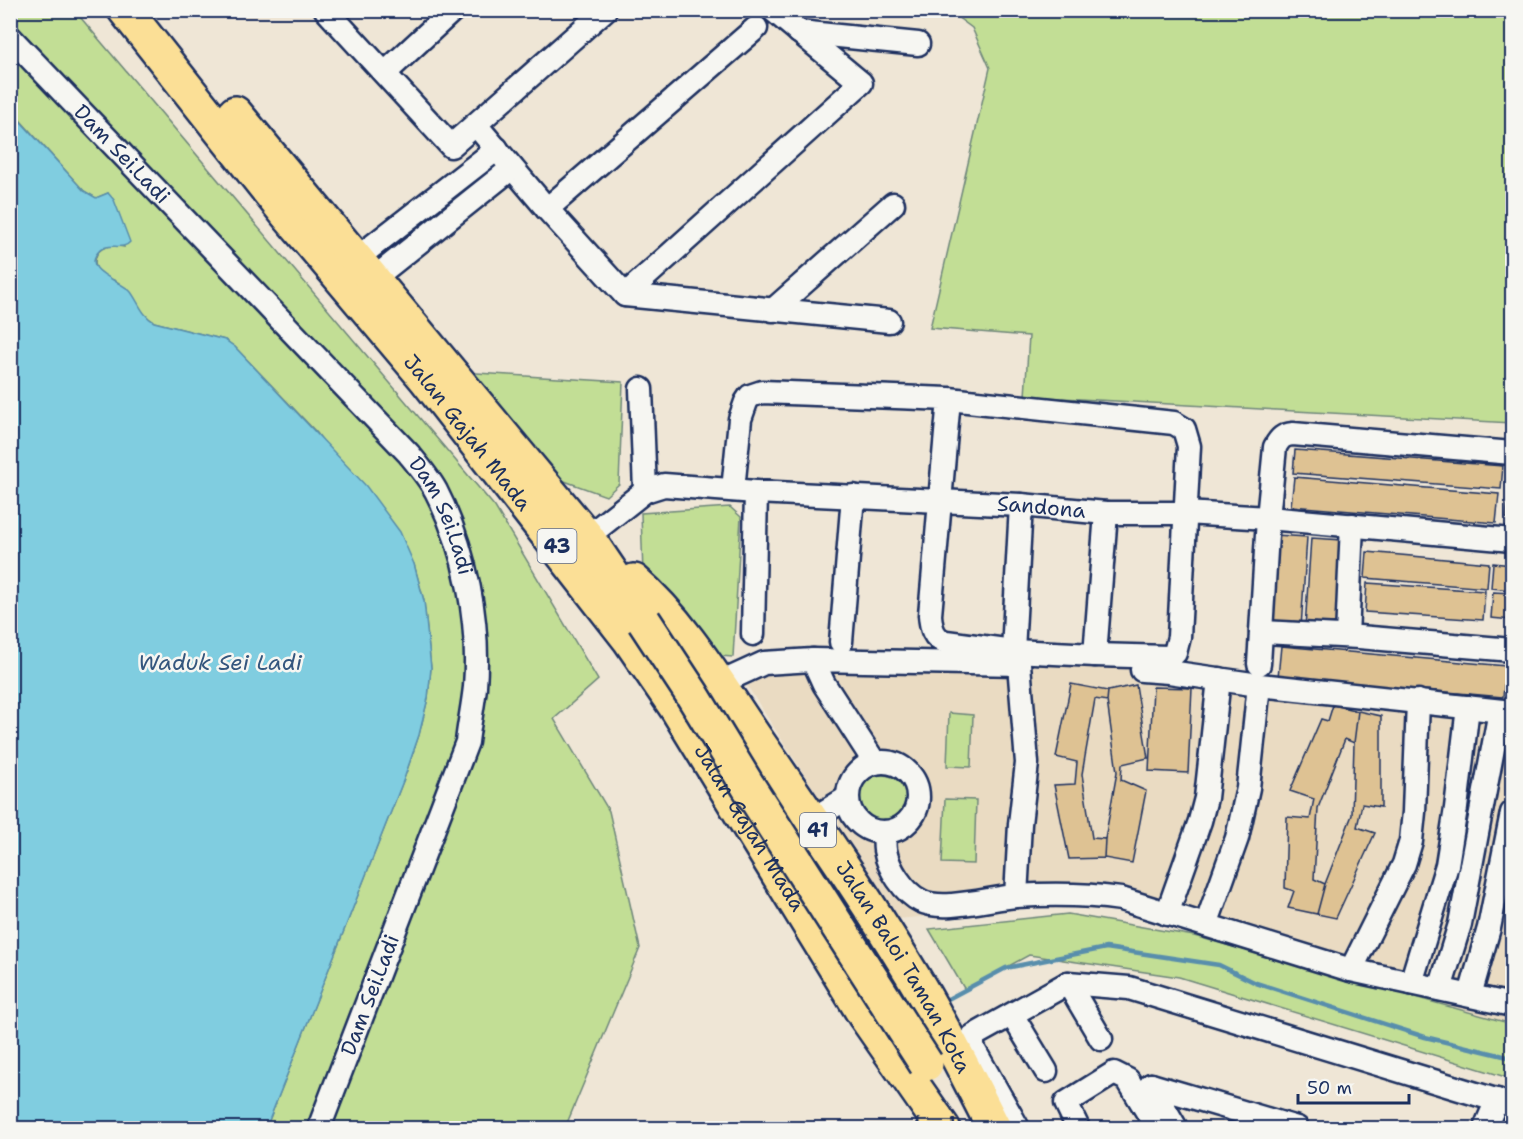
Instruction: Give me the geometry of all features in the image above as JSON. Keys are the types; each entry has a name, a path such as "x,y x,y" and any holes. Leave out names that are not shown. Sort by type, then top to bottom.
{"highway":[{"name":"Jalan Gajah Mada","path":"125,10 286,213 426,379 629,639 684,719 865,1016 938,1125"},
{"name":"Jalan Gajah Mada","path":"149,10 595,548 692,694 748,786 926,1064 932,1081 938,1125"},
{"name":"Jalan Baloi Taman Kota","path":"595,548 647,592 690,643 818,831 920,988 994,1128"},
{"path":"865,1016 890,1022 904,1018 914,1009 920,988"}],"street":[{"path":"326,10 452,146 605,10"},
{"path":"385,73 453,10"},
{"path":"625,295 861,82 773,10"},
{"path":"547,209 756,28"},
{"path":"799,32 918,44"},
{"name":"Dam Sei.Ladi","path":"10,37 409,454 435,489 457,539 475,634 475,687 466,742 319,1128"},
{"path":"476,125 547,209 625,295 889,321"},
{"path":"364,269 496,149"},
{"path":"364,269 512,168"},
{"path":"772,310 893,204"},
{"path":"640,389 645,491"},
{"path":"718,684 764,663 813,660 1169,657 1175,653 1179,637 1189,446 1187,436 1180,425 1174,423 949,399 762,393 750,396 740,419 733,490"},
{"path":"949,399 930,615 933,632 940,641 1016,657 1219,679 1259,675 1418,701 1506,712 1460,924 1440,989"},
{"path":"1206,924 1237,838 1248,788 1259,675 1268,518 1275,447 1279,439 1293,434 1512,453"},
{"name":"Sandona","path":"595,548 645,491 664,485 756,492 1021,505 1106,513 1185,513 1268,518 1512,540"},
{"path":"753,634 756,492"},
{"path":"841,642 853,496"},
{"path":"1016,896 1020,824 1027,763 1016,657 1021,505"},
{"path":"1095,656 1106,513"},
{"path":"1347,636 1352,525"},
{"path":"1261,632 1347,636 1512,650"},
{"path":"813,660 824,684 875,763"},
{"path":"1167,914 1206,798 1219,679"},
{"path":"1351,970 1404,864 1411,841 1418,701"},
{"path":"1411,983 1447,865 1468,707"},
{"path":"886,762 907,771 917,791 917,803 906,823 885,832 875,831 858,822 850,811 848,798 849,786 855,776 864,767 875,763 886,762"},
{"path":"818,831 848,798"},
{"path":"1470,995 1489,928 1512,813"},
{"path":"818,831 858,822"},
{"path":"885,832 885,850 893,871 908,891 920,901 937,906 1016,896 1090,895 1121,899 1351,970 1470,995 1510,997"},
{"path":"1073,983 1101,1039"},
{"path":"1018,1128 973,1048 973,1036 1073,983 1129,988 1505,1103 1485,1128"},
{"path":"1012,1015 1046,1071"},
{"path":"1078,1128 1066,1103 1114,1073 1128,1080 1157,1128"},
{"path":"1176,1128 1151,1085 1267,1123 1297,1128"}],"shaded area":[{"path":"1051,662 1152,667 1512,706 1512,1024 1124,912 1063,904 897,919 739,673"}],"green space":[{"path":"11,11 75,11 495,507 598,680 554,719 609,811 640,948 565,1128 266,1128 405,776 419,735 428,698 431,668 424,601 414,564 317,433 235,347 225,340 154,322 144,314 120,284 97,270 95,262 102,249 110,246 124,247 108,193 96,198 84,191 11,110"},
{"path":"949,11 1512,11 1512,423 1025,396 1029,336 930,328 990,68 972,28"},
{"path":"460,372 623,382 619,484 606,496 545,474"},
{"path":"730,507 741,517 733,657 706,655 643,575 641,513"},
{"path":"949,713 973,715 971,767 947,766"},
{"path":"882,775 900,782 907,800 900,818 882,825 864,818 857,800 864,782"},
{"path":"945,799 976,800 974,864 942,863"},
{"path":"1068,914 1194,936 1512,1024 1512,1079 1179,977 1029,955 965,990 929,929"}],"water":[{"name":"Waduk Sei Ladi","path":"10,110 84,191 96,198 108,193 114,200 130,242 124,246 100,250 95,257 94,264 98,270 131,292 144,312 154,322 225,340 235,347 366,486 400,532 414,564 424,601 431,668 428,698 419,735 405,776 266,1128 11,1128"}],"building":[{"path":"1295,450 1503,466 1501,489 1293,473"},
{"path":"1510,467 1512,468 1512,492 1508,492"},
{"path":"1294,477 1499,494 1496,523 1291,506"},
{"path":"1508,496 1512,496 1512,519 1506,518"},
{"path":"1275,535 1307,537 1301,628 1270,627"},
{"path":"1311,538 1343,540 1336,630 1305,628"},
{"path":"1367,552 1489,563 1487,588 1365,578"},
{"path":"1493,563 1512,565 1512,590 1491,588"},
{"path":"1367,583 1485,591 1483,620 1365,612"},
{"path":"1493,592 1512,593 1512,620 1491,618"},
{"path":"1281,646 1506,666 1503,697 1278,677"},
{"path":"1509,667 1512,668 1512,699 1507,698"},
{"path":"1071,684 1108,691 1107,701 1095,699 1082,774 1092,838 1105,839 1104,858 1069,859 1054,785 1075,784 1077,762 1056,757"},
{"path":"1136,685 1148,758 1122,764 1121,780 1146,791 1132,863 1104,858 1105,839 1117,772 1107,701 1108,691"},
{"path":"1153,687 1192,688 1188,773 1149,771"},
{"path":"1333,705 1358,711 1354,743 1345,739 1318,808 1314,879 1325,884 1317,914 1288,908 1294,891 1285,888 1287,817 1310,819 1314,799 1290,791 1321,719 1328,721"},
{"path":"1358,711 1381,716 1381,807 1362,804 1357,827 1375,833 1336,918 1317,914 1325,884 1352,815 1354,743"}],"waterway":[{"path":"946,1000 1006,968 1106,948 1219,965 1256,983 1425,1037 1512,1058"}]}
